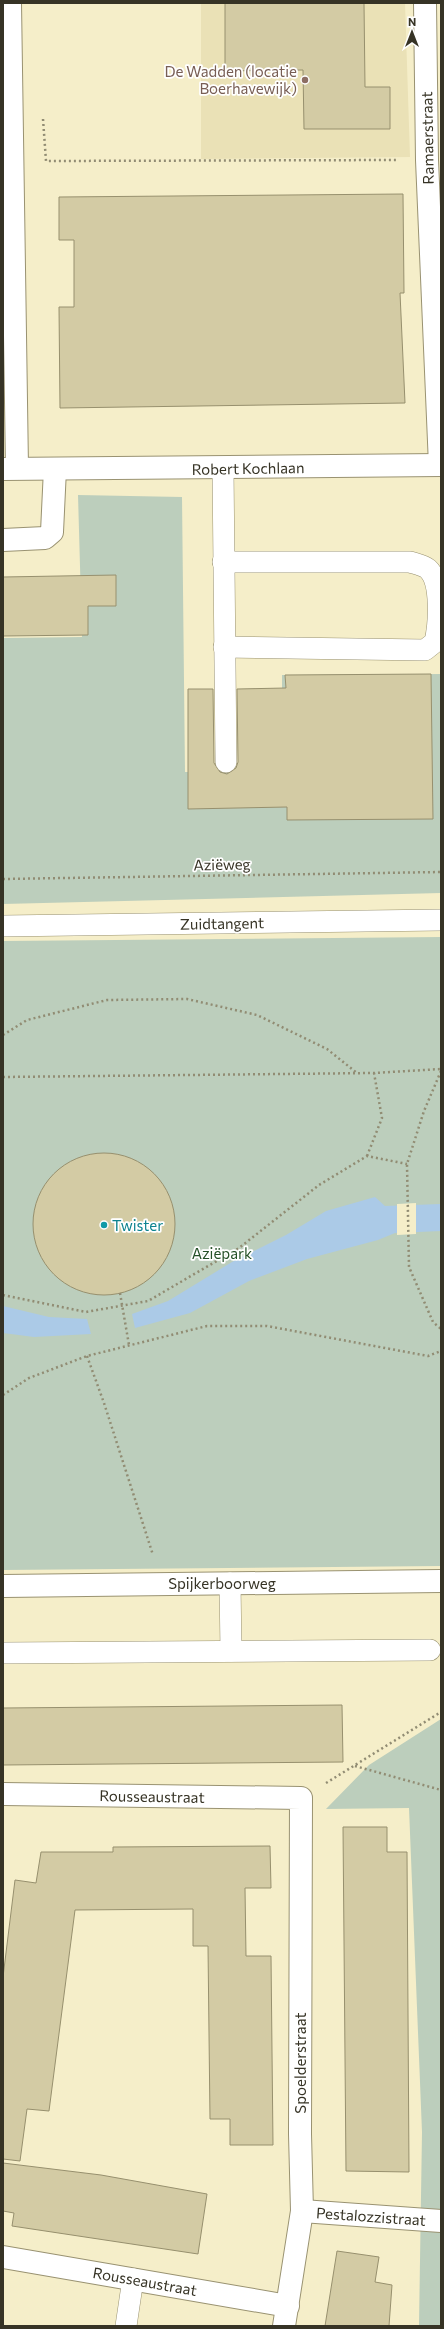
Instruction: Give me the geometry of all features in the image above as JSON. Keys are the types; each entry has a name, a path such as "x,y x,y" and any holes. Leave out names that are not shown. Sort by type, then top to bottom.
{"street":[{"path":"10,3 10,468"},
{"name":"Ramaerstraat","path":"425,3 427,160 435,194 441,465"},
{"name":"Robert Kochlaan","path":"10,468 223,468 441,465"},
{"path":"3,540 45,538 52,532 56,469"},
{"name":"Spijkerboorweg","path":"3,1586 441,1581"},
{"name":"Rousseaustraat","path":"3,1794 301,1798"},
{"name":"Spoelderstraat","path":"286,2316 302,2211 300,2134 301,1798"},
{"name":"Pestalozzistraat","path":"302,2211 441,2221"},
{"name":"Rousseaustraat","path":"3,2257 133,2279 286,2316"}],"lane":[{"path":"223,468 226,762"},
{"path":"223,562 410,562 428,569 435,579 437,590 436,638 435,642 425,650 224,647"},
{"name":"Zuidtangent","path":"3,926 441,920"},
{"path":"230,1583 231,1651"},
{"path":"3,1653 430,1650"},
{"path":"126,2326 133,2279"}],"path":[{"path":"43,116 46,161 427,160"},
{"name":"Aziëweg","path":"3,879 441,872"},
{"path":"3,1035 28,1020 107,1000 187,998 256,1015 327,1049 357,1073"},
{"path":"3,1077 374,1073 441,1070 424,1111 407,1164 409,1267 433,1322 441,1330"},
{"path":"3,1295 86,1312 148,1301 239,1248 318,1185 367,1156 382,1118 374,1073"},
{"path":"367,1156 407,1164"},
{"path":"120,1293 129,1346"},
{"path":"3,1395 29,1378 87,1356 207,1326 267,1326 428,1356 441,1351"},
{"path":"87,1356 107,1410 162,1584"},
{"path":"301,1798 441,1712"},
{"path":"354,1765 441,1790"}],"shaded area":[{"name":"De Wadden (locatie Boerhavewijk)","path":"201,3 405,3 410,157 201,159"}],"green space":[{"path":"78,495 182,497 185,772 282,771 282,675 441,674 441,893 3,904 3,638 82,637"},
{"name":"Aziëpark","path":"441,937 441,1566 3,1570 3,941"},
{"path":"441,1719 441,2326 419,2326 422,2132 409,1808 326,1809 369,1765"}],"water":[{"path":"375,1197 385,1206 441,1204 441,1231 395,1233 378,1240 307,1259 249,1281 190,1313 135,1328 132,1314 168,1301 232,1262 286,1235 326,1211"},
{"path":"3,1306 49,1317 87,1319 91,1334 34,1337 3,1333"}],"pier":[{"path":"416,1203 416,1234 397,1235 397,1204"}],"building":[{"path":"225,3 364,3 365,87 390,87 390,129 304,129 303,70 225,71"},
{"path":"403,194 404,293 400,293 405,403 60,408 59,307 74,307 74,240 59,240 59,197"},
{"path":"116,575 116,606 88,606 88,635 3,636 3,577"},
{"path":"431,674 433,819 287,820 287,807 188,809 188,689 213,689 214,763 220,772 227,774 236,768 238,762 237,689 286,688 285,675"},
{"name":"Twister","path":"97,1153 111,1153 138,1161 159,1179 170,1197 174,1210 174,1238 167,1258 149,1279 138,1287 125,1292 111,1295 97,1295 70,1287 49,1269 41,1258 36,1245 33,1231 33,1217 41,1190 59,1169 70,1161 83,1156"},
{"path":"342,1705 343,1762 3,1765 3,1708"},
{"path":"343,1827 387,1827 387,1852 407,1852 409,2172 346,2171"},
{"path":"270,1846 271,1888 245,1888 246,1956 271,1956 273,2145 230,2145 230,2119 210,2119 208,1946 193,1946 193,1909 75,1910 49,2111 27,2109 20,2161 3,2159 3,1977 15,1880 36,1883 41,1852 113,1852 113,1847"},
{"path":"3,2163 101,2175 207,2194 198,2254 12,2226 14,2213 3,2211"},
{"path":"337,2251 379,2257 375,2282 392,2285 389,2326 325,2326"}],"place":[{"name":"De Wadden (locatie Boerhavewijk)","path":"305,80"},
{"name":"Twister","path":"104,1225"}]}
